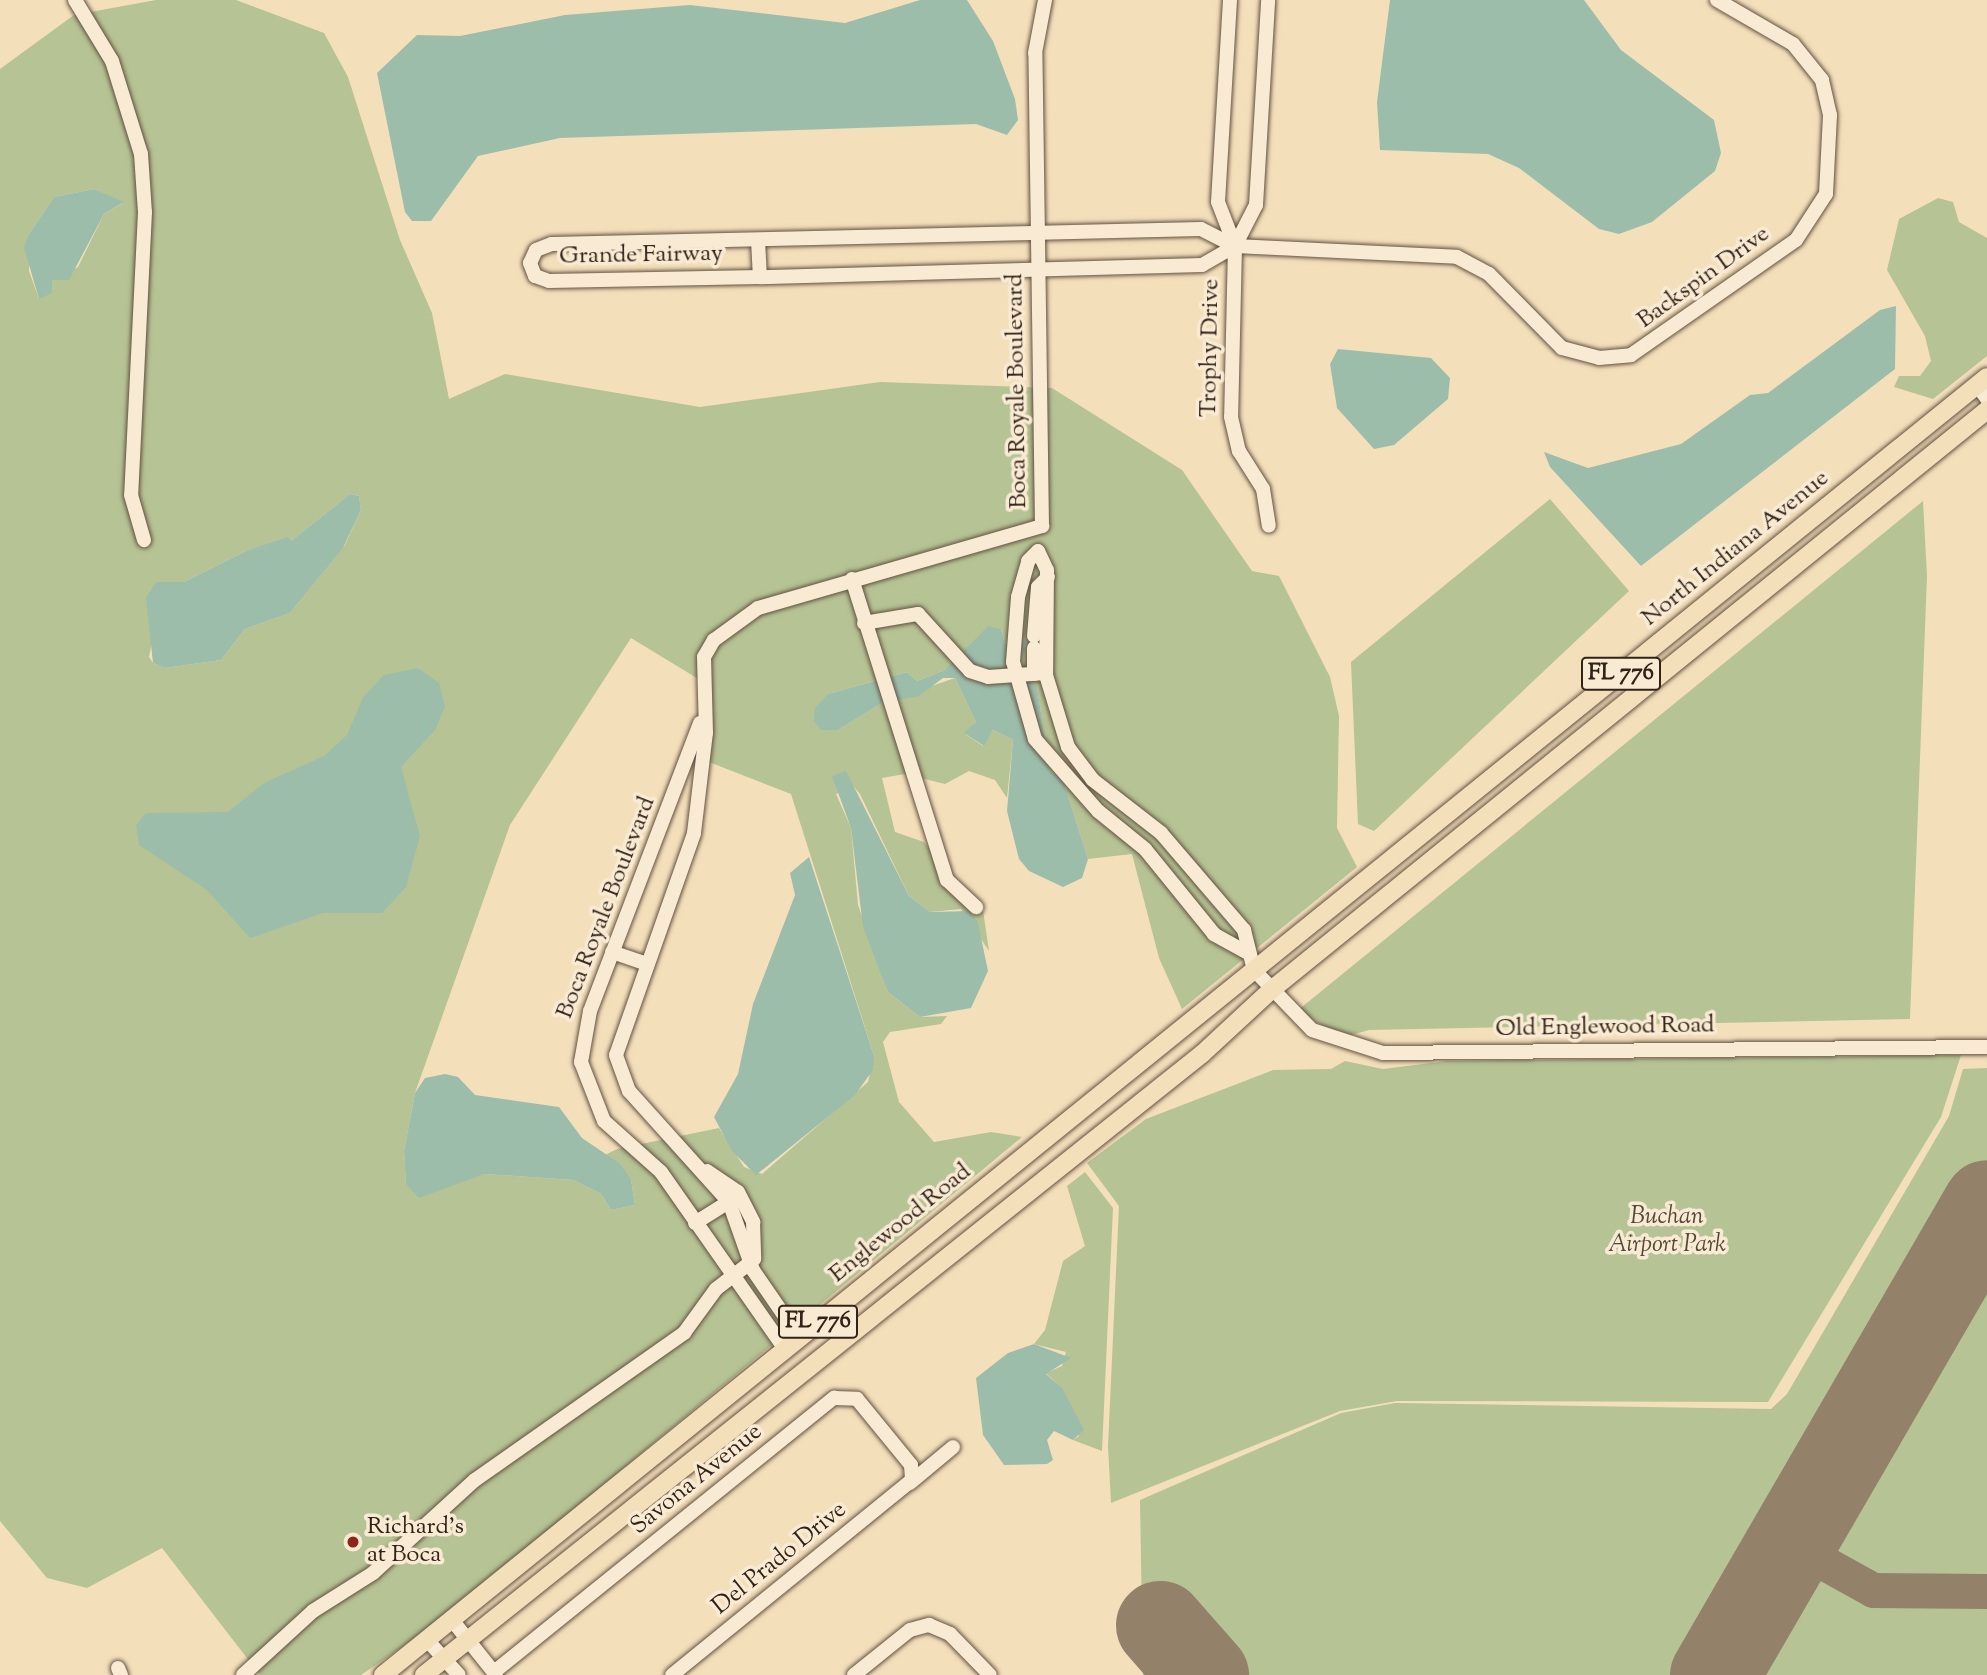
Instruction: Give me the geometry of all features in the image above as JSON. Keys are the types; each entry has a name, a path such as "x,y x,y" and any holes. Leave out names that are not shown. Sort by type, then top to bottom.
{"main road":[{"name":"North Indiana Avenue","path":"1254,970 1984,387"},
{"name":"North Indiana Avenue","path":"1270,991 1987,410"},
{"name":"Englewood Road","path":"383,1675 1254,970"},
{"name":"FL 776","path":"424,1675 1202,1054 1270,991"},
{"path":"704,1450 714,1428 798,1358 792,1343"}],"street":[{"path":"75,0 112,61 141,155 145,212 131,495 144,540"},
{"name":"Boca Royale Boulevard","path":"792,1343 752,1266 729,1202 708,1171 629,1091 619,1069 621,1029 694,833 704,657 733,621 852,579 1042,526 1035,53 1045,0"},
{"name":"Trophy Drive","path":"1230,0 1218,202 1235,246 1232,429 1263,489 1269,526"},
{"name":"Trophy Drive","path":"1235,246 1256,205 1268,0"},
{"name":"Backspin Drive","path":"1039,232 1201,229 1235,246 1457,257 1489,274 1562,348 1599,358 1642,351 1796,240 1814,219 1829,183 1829,102 1816,70 1793,44 1717,0"},
{"name":"Grande Fairway","path":"1039,232 545,245 530,263 535,276 555,282 1202,265 1235,246"},
{"path":"758,240 760,277"},
{"path":"1040,674 1048,577 1038,551 1042,526"},
{"path":"1038,551 1028,561 1017,605 1016,675 1022,709 1056,769 1145,849 1214,934 1246,952"},
{"path":"1040,674 1034,642 1034,604 1048,577"},
{"path":"852,579 947,880 976,907"},
{"path":"1017,605 1034,604"},
{"path":"864,623 918,614 970,671 1040,674"},
{"name":"Old Englewood Road","path":"1040,674 1068,747 1093,780 1161,833 1244,930 1246,952 1254,970 1270,991 1312,1030 1382,1053 1987,1047"},
{"name":"Boca Royale Boulevard","path":"703,711 582,1036 589,1094 604,1121 661,1172 733,1275 792,1343"},
{"path":"612,952 646,964"},
{"path":"245,1673 313,1611 373,1573 475,1480 684,1333 702,1305 733,1275 752,1266 753,1222 738,1192 708,1171"},
{"path":"695,1223 729,1202"},
{"name":"Savona Avenue","path":"495,1674 834,1398 857,1399 911,1480"},
{"name":"Del Prado Drive","path":"672,1675 953,1447"},
{"path":"452,1620 495,1674"},
{"path":"854,1675 914,1627 929,1625 946,1630 990,1675"},
{"path":"427,1640 459,1675"}],"green space":[{"path":"156,0 236,0 324,33 348,77 400,240 432,313 449,399 505,374 700,407 880,382 1052,388 1182,470 1252,571 1279,576 1330,677 1339,716 1337,828 1357,867 1182,1009 1159,958 1132,854 1088,859 1063,780 1050,772 1037,687 1021,679 1022,637 1005,644 1001,629 945,670 917,681 907,672 828,694 838,730 882,703 955,678 976,722 965,734 983,746 993,730 1013,740 1007,798 995,780 969,771 945,784 905,774 882,778 895,832 924,842 983,910 989,951 961,909 930,912 909,896 860,794 854,787 836,794 851,828 858,905 888,992 920,1017 947,1016 941,1024 890,1032 883,1042 899,1102 934,1142 991,1132 1022,1137 433,1626 361,1675 260,1675 162,1548 87,1588 47,1578 0,1521 0,69 74,15","holes":["94,189 123,203 104,214 78,267 52,280 39,299 29,271 29,234 54,197","350,494 359,496 361,510 345,545 290,613 245,629 221,660 165,668 153,663 149,657 164,583 184,582 246,551 291,541","631,638 705,683 713,736 709,762 791,794 874,1056 868,1082 762,1174 744,1167 719,1128 617,1149 605,1155 631,1179 635,1205 611,1210 601,1194 573,1180 484,1174 406,1183 404,1151 415,1093 510,825"]},
{"path":"1938,198 1953,202 1959,222 1987,238 1987,356 1933,399 1894,387 1899,376 1920,376 1931,361 1925,336 1887,270 1899,219"},
{"path":"1550,499 1629,591 1374,831 1358,824 1351,662"},
{"path":"1923,501 1927,576 1910,1019 1369,1030 1344,1037 1297,1011"},
{"name":"Buchan Airport Park","path":"1961,1055 1941,1117 1768,1402 1397,1401 1340,1411 1111,1503 1108,1446 1119,1206 1087,1163 1146,1119 1273,1070 1331,1069 1345,1061 1383,1069 1447,1061"},
{"path":"1987,1068 1987,1675 1143,1675 1140,1500 1341,1413 1395,1403 1771,1409 1787,1394 1949,1116 1963,1069"},
{"path":"1085,1172 1113,1208 1102,1451 1073,1440 1079,1436 1062,1389 1046,1373 1062,1366 1066,1352 1034,1344 1045,1330 1063,1261 1085,1246 1067,1186"}],"shaded area":[{"path":"920,0 967,0 993,41 1015,99 1018,120 1007,135 976,124 560,138 478,156 431,221 412,221 405,212 377,73 417,35 460,36 565,15 690,5 845,23"},
{"path":"1390,0 1584,0 1621,50 1714,120 1721,153 1715,171 1652,222 1619,234 1599,229 1519,168 1488,154 1380,150 1377,102"},
{"path":"94,189 124,202 104,214 69,280 52,280 52,293 39,299 24,248 29,234 54,197"},
{"path":"1896,306 1895,369 1641,566 1550,467 1544,452 1588,468 1681,444 1750,395 1768,393 1880,310"},
{"path":"1338,349 1431,358 1450,378 1448,399 1394,445 1374,449 1337,408 1330,364"},
{"path":"350,494 359,496 361,510 343,548 290,613 245,629 221,660 165,668 153,663 146,598 156,582 184,582 246,551 288,537 291,541"},
{"path":"988,626 1001,629 1005,644 1029,639 1018,671 1037,687 1050,771 1063,780 1088,859 1082,878 1063,887 1029,871 1019,859 1007,811 1013,740 993,730 984,746 964,733 976,722 955,678 943,678 919,696 882,703 838,730 821,730 814,721 815,708 828,694 907,672 917,681 945,670"},
{"path":"418,668 439,683 445,707 435,730 401,767 420,836 406,887 382,913 323,913 250,938 207,890 139,845 136,825 146,813 228,812 264,783 324,756 347,735 363,697 384,675"},
{"path":"846,771 909,896 930,912 970,911 978,923 988,971 971,1008 920,1017 888,992 863,927 851,828 832,776"},
{"path":"809,857 874,1056 873,1070 855,1095 756,1175 732,1151 714,1117 738,1074 753,1004 795,895 790,873"},
{"path":"445,1074 458,1077 475,1095 559,1107 582,1138 619,1163 631,1179 635,1205 611,1210 601,1194 573,1180 484,1174 419,1198 406,1184 404,1151 415,1093 425,1078"},
{"path":"1034,1344 1071,1358 1046,1374 1062,1388 1084,1430 1073,1440 1054,1431 1047,1440 1053,1460 1047,1464 1004,1465 983,1435 976,1378 1008,1353"}],"taxiway":[{"path":"1790,1544 1873,1590 1987,1591"}],"runway":[{"path":"1714,1675 1987,1204"},
{"path":"1160,1625 1204,1675"}],"place":[{"name":"Richard's at Boca","path":"353,1542"}]}
